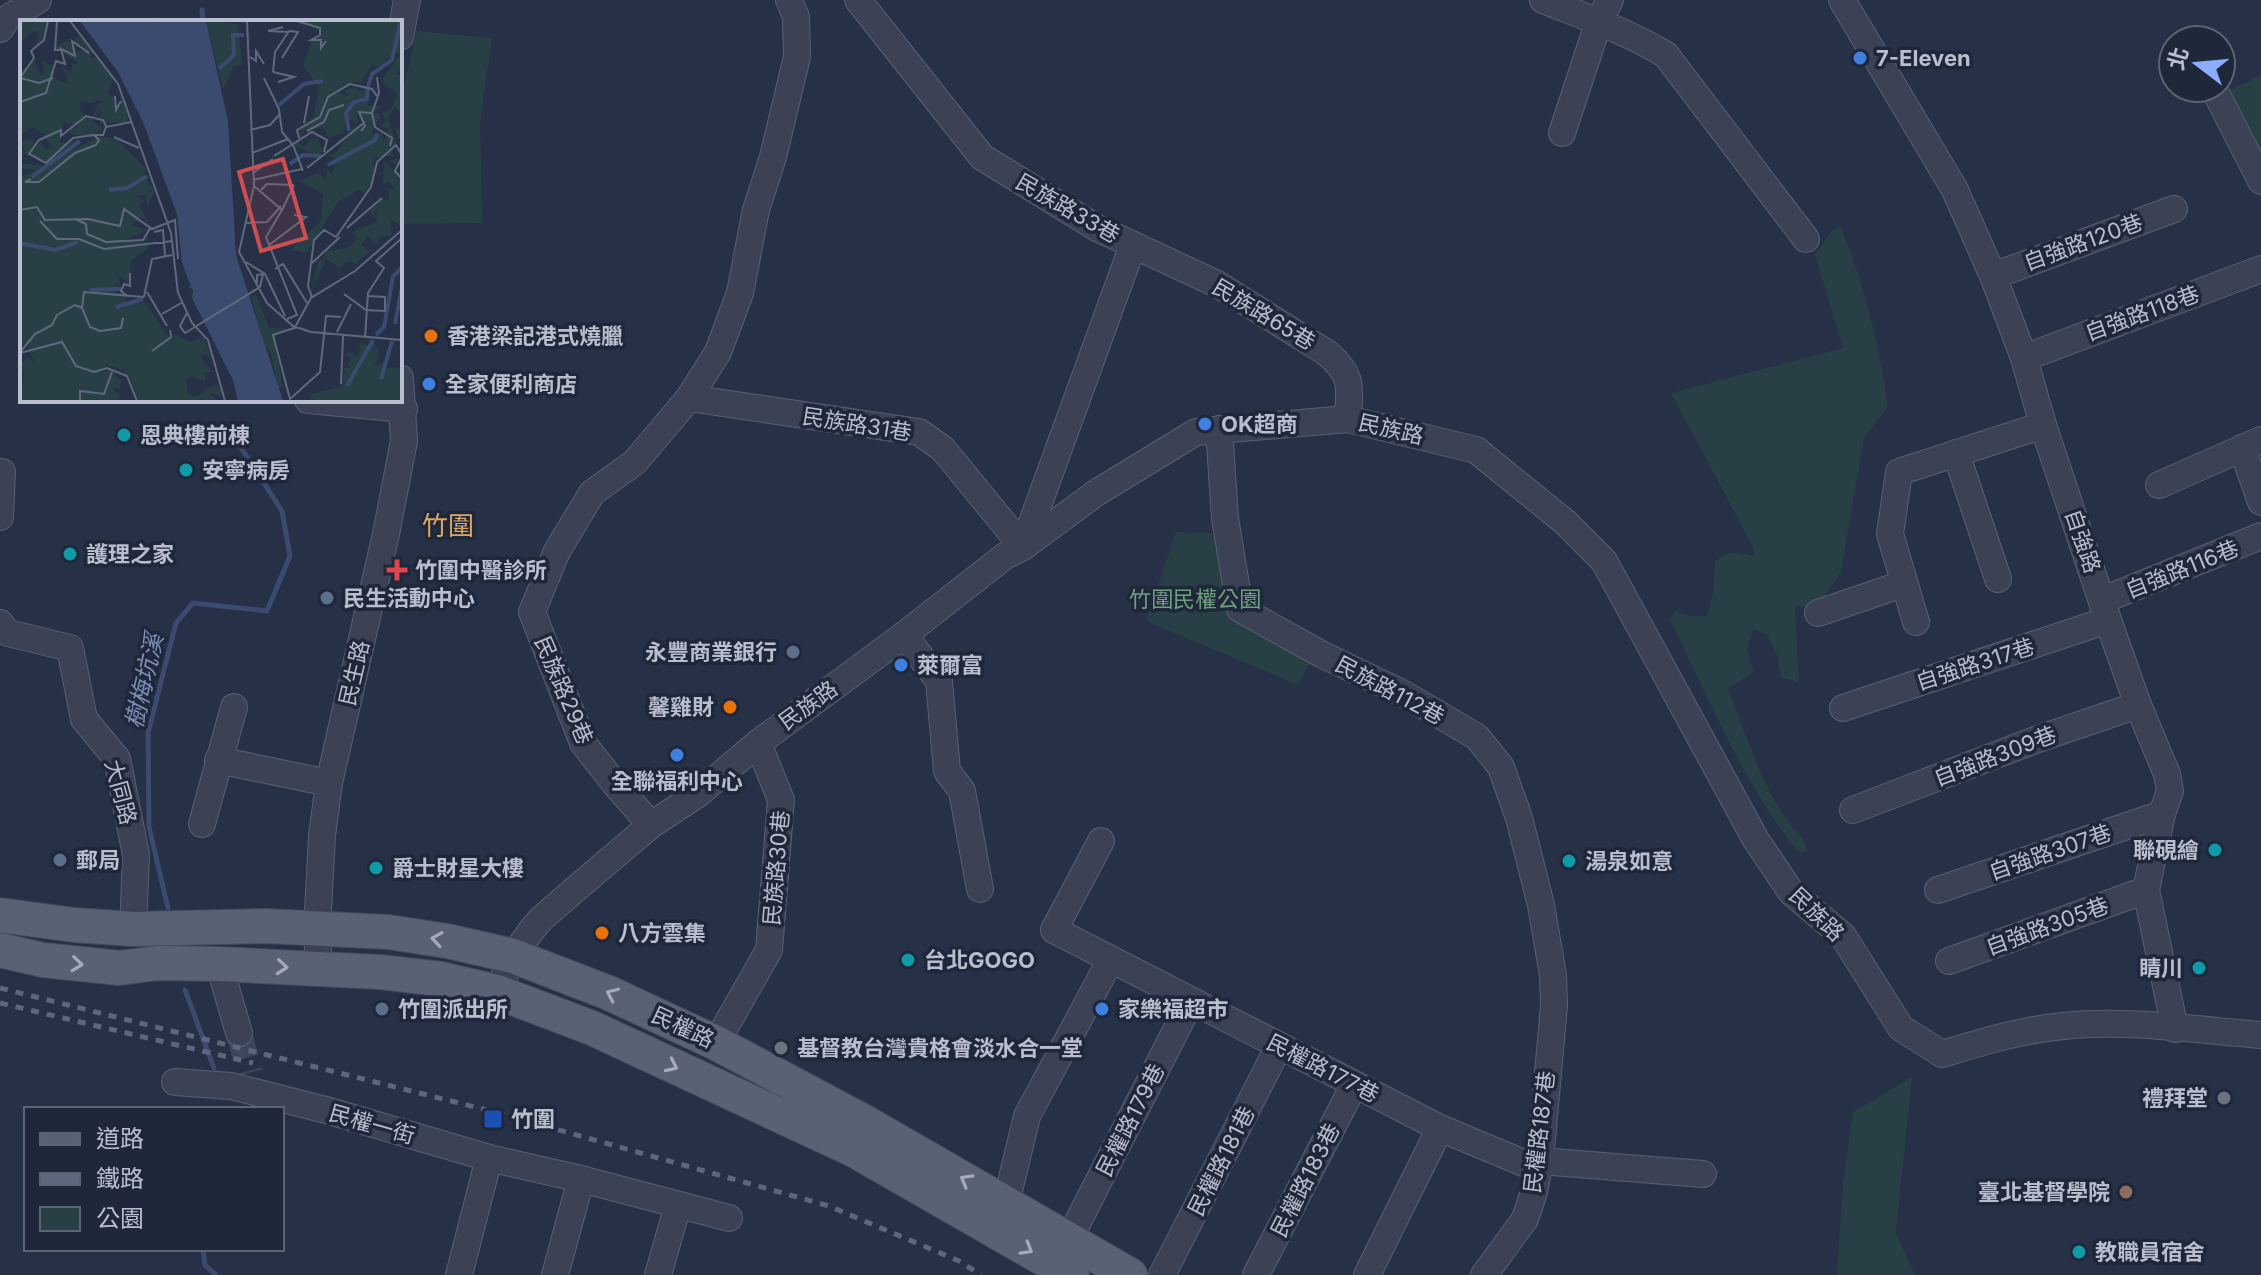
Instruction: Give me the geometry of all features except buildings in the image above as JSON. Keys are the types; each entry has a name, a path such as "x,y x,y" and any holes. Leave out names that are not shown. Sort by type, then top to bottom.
{"main road":[{"name":"民權路","path":"0,915 74,925 162,928 266,926 388,932 513,956 609,993 716,1043 868,1124 1130,1275"},
{"name":"民權路","path":"0,950 43,960 119,968 191,964 396,973 441,979 497,992 592,1028 854,1150 1072,1275"}],"street":[{"path":"3,18 38,0"},
{"path":"402,26 407,0"},
{"name":"民族路29巷","path":"651,825 583,743 532,612 557,551 592,493 635,462 689,398 718,352 740,293 756,210 773,157 797,57 796,17 789,0"},
{"name":"民族路33巷","path":"858,0 982,157 1097,228 1133,245 1023,547"},
{"path":"1543,0 1605,10 1641,40 1666,55 1806,239"},
{"name":"自強路","path":"1842,0 1955,190 1993,276 2024,358 2043,425 2138,705 2167,774 2170,791 2146,890 2175,1029"},
{"path":"1562,133 1605,10"},
{"path":"2222,104 2261,181"},
{"name":"自強路120巷","path":"1993,276 2174,209"},
{"name":"民族路65巷","path":"1133,245 1217,284 1327,353 1343,366 1350,388 1348,419"},
{"name":"自強路118巷","path":"2024,358 2261,269"},
{"name":"民生路","path":"319,970 317,930 322,836 329,783 404,441 402,394"},
{"name":"民族路31巷","path":"689,398 919,432 943,449 1023,547"},
{"path":"329,402 404,409"},
{"name":"民族路","path":"497,992 513,956 541,919 651,825 698,794 758,743 1005,556 1023,547 1096,493 1196,432 1348,419 1476,450 1565,522 1604,561 1756,840 1791,892 1843,936 1901,1028 1942,1054 1997,1037 2064,1026 2122,1025 2175,1029"},
{"path":"1916,622 1890,534 1899,472 2043,425"},
{"name":"民族路112巷","path":"1219,429 1225,518 1240,609 1321,654 1404,694 1477,737 1501,767 1519,818 1541,905 1553,975"},
{"path":"2159,485 2251,444 2261,502"},
{"path":"1956,453 1998,579"},
{"path":"0,472 0,517"},
{"name":"自強路116巷","path":"2106,610 2261,536"},
{"path":"1818,613 1903,584"},
{"name":"自強路317巷","path":"1843,708 2106,610"},
{"name":"大同路","path":"3,632 70,648 84,719 117,759 136,855 162,928"},
{"path":"904,635 939,681 947,771 962,791 980,889"},
{"name":"自強路309巷","path":"1853,810 2035,740 2138,705"},
{"path":"202,824 234,707"},
{"name":"民族路30巷","path":"716,1043 769,950 781,800 758,743"},
{"path":"218,760 329,783"},
{"name":"自強路307巷","path":"1938,890 2162,814"},
{"name":"民權路177巷","path":"1101,841 1054,930 1440,1128 1539,1165 1703,1174"},
{"name":"自強路305巷","path":"1949,961 2146,890"},
{"path":"1006,1203 1027,1116 1111,959"},
{"path":"191,964 239,1033"},
{"name":"民權路187巷","path":"1484,1275 1525,1219 1539,1165 1554,1006 1553,975"},
{"name":"民權路179巷","path":"1069,1239 1191,1001"},
{"path":"2175,1029 2261,1035"},
{"name":"民權路181巷","path":"1162,1275 1279,1046"},
{"name":"民權一街","path":"175,1082 249,1085 489,1158 729,1218"},
{"name":"民權路183巷","path":"1256,1275 1354,1085"},
{"path":"1367,1275 1440,1128"},
{"path":"459,1275 489,1158"},
{"path":"555,1275 581,1179"},
{"path":"658,1275 678,1205"}],"green space":[{"path":"416,31 492,38 480,123 482,223 402,224 402,97"},
{"path":"2261,75 2261,169 2229,104 2237,104 2237,87"},
{"path":"1841,227 1870,316 1888,407 1864,438 1841,572 1823,599 1811,607 1795,606 1799,682 1781,678 1777,655 1766,634 1753,629 1747,650 1754,672 1728,689 1769,790 1804,841 1807,850 1800,854 1780,829 1745,772 1670,620 1675,611 1690,616 1706,616 1713,594 1715,561 1730,552 1755,556 1671,393 1843,348 1815,255 1831,231"},
{"name":"竹圍民權公園","path":"1176,532 1223,533 1237,608 1315,654 1298,685 1146,621"},
{"path":"1912,1077 1896,1233 1915,1275 1837,1275 1843,1182 1853,1112"}],"waterway":[{"name":"樹梅坑溪","path":"202,10 203,20"},
{"name":"樹梅坑溪","path":"168,908 149,827 148,733 176,623 193,603 267,611 290,556 282,511 227,426"},
{"name":"樹梅坑溪","path":"185,990 214,1068"},
{"name":"樹梅坑溪","path":"203,1251 205,1265 216,1275"}],"tunnel":[{"path":"239,1033 250,1073"}],"railway":[{"path":"0,988 495,1112 829,1206 959,1261 981,1275"},
{"path":"0,1003 253,1063"}],"place":[{"name":"7-Eleven","path":"1860,58"},
{"name":"香港梁記港式燒臘","path":"431,336"},
{"name":"全家便利商店","path":"429,384"},
{"name":"OK超商","path":"1205,424"},
{"name":"恩典樓前棟","path":"124,435"},
{"name":"安寧病房","path":"186,470"},
{"name":"護理之家","path":"70,554"},
{"name":"竹圍中醫診所","path":"397,570"},
{"name":"民生活動中心","path":"327,598"},
{"name":"永豐商業銀行","path":"793,652"},
{"name":"萊爾富","path":"901,665"},
{"name":"馨雞財","path":"730,707"},
{"name":"全聯福利中心","path":"677,755"},
{"name":"聯硯繪","path":"2215,850"},
{"name":"郵局","path":"60,860"},
{"name":"湯泉如意","path":"1569,861"},
{"name":"爵士財星大樓","path":"376,868"},
{"name":"八方雲集","path":"602,933"},
{"name":"台北GOGO","path":"908,960"},
{"name":"睛川","path":"2199,968"},
{"name":"竹圍派出所","path":"382,1009"},
{"name":"家樂福超市","path":"1102,1009"},
{"name":"基督教台灣貴格會淡水合一堂","path":"781,1048"},
{"name":"禮拜堂","path":"2224,1098"},
{"name":"竹圍","path":"493,1119"},
{"name":"臺北基督學院","path":"2126,1192"},
{"name":"教職員宿舍","path":"2079,1252"}],"district":[{"name":"竹圍","path":"448,525"}]}
